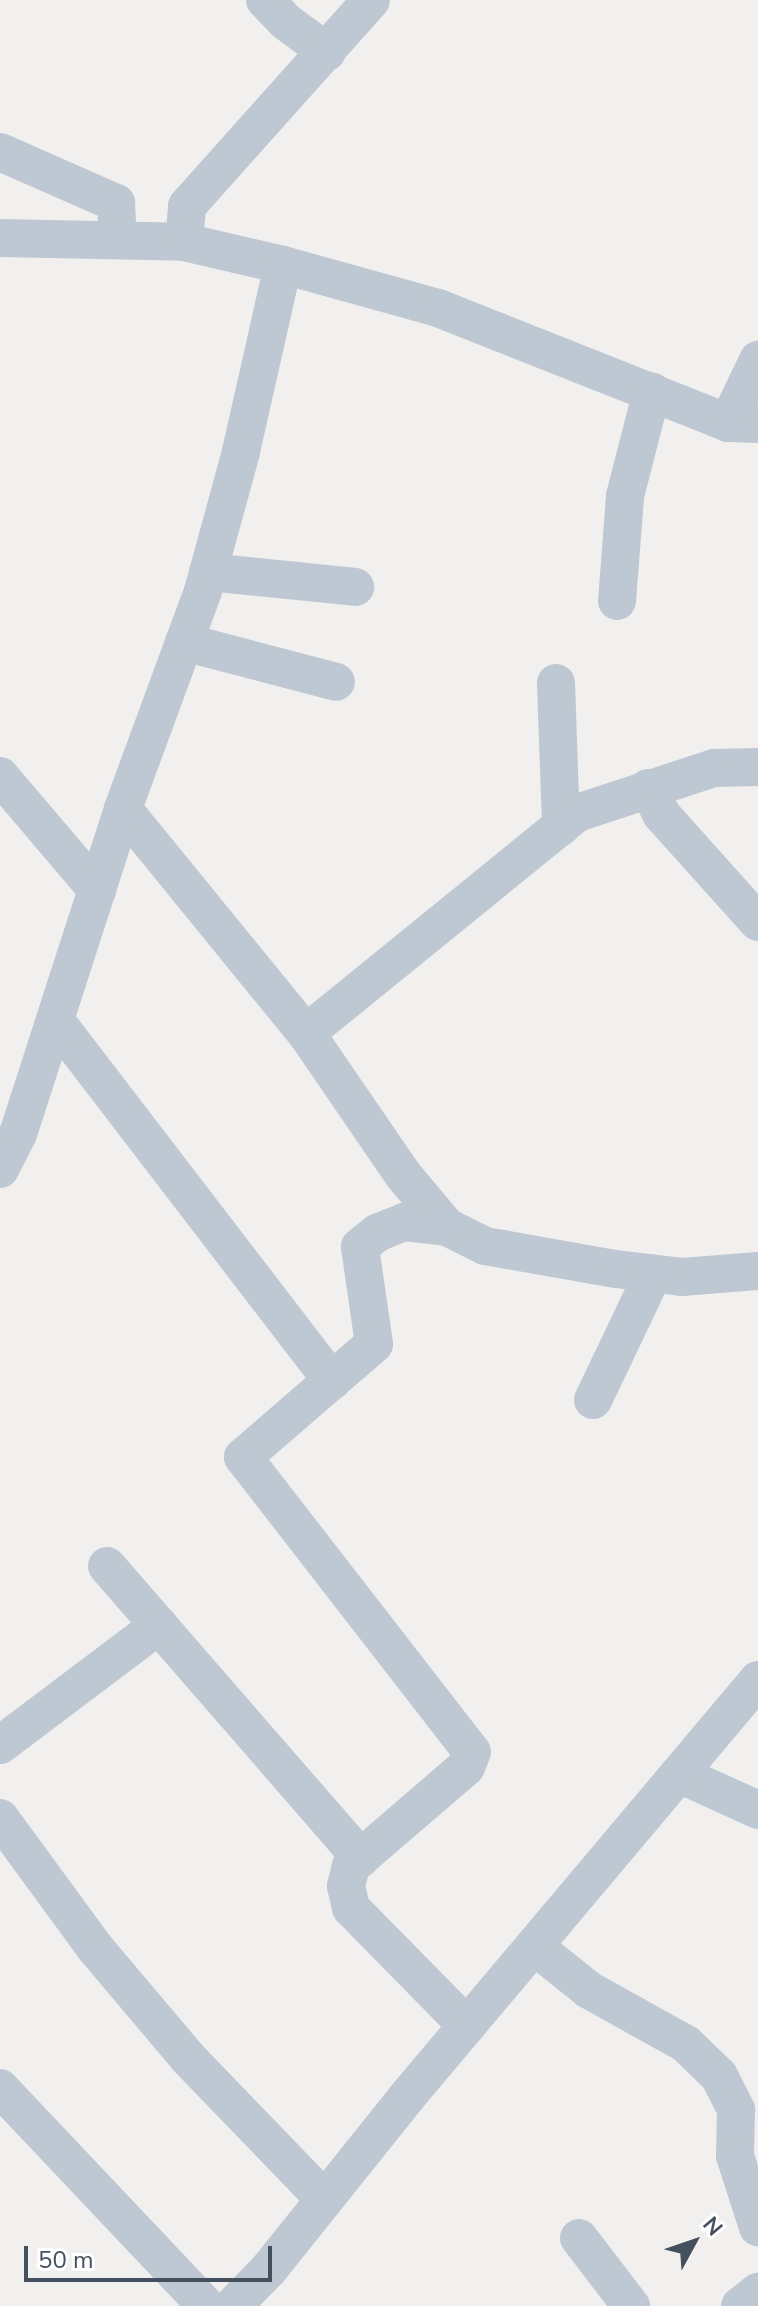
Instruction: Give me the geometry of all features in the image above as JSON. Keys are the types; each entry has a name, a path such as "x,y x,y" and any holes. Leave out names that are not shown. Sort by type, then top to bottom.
{"street":[{"path":"265,0 285,21 327,52"},
{"path":"184,242 187,206 371,0"},
{"path":"0,152 116,203 118,239"},
{"path":"0,238 184,242 283,265 438,308 743,424 758,360"},
{"path":"0,1169 18,1134 123,809 208,572 241,452 283,265"},
{"path":"617,601 625,496 652,391"},
{"path":"208,572 355,587"},
{"path":"184,642 336,682"},
{"path":"556,683 561,827"},
{"path":"306,1033 577,813 714,768 758,767"},
{"path":"0,776 97,890"},
{"path":"648,788 661,814 758,922"},
{"path":"123,809 306,1033 404,1176 447,1227"},
{"path":"55,1020 332,1381"},
{"path":"467,2026 351,1908 346,1886 351,1866 466,1767 472,1752 243,1457 374,1344 360,1247 377,1233 404,1222 447,1227 485,1246 653,1274 682,1277 758,1271"},
{"path":"593,1400 653,1274"},
{"path":"107,1566 361,1858"},
{"path":"0,1745 159,1625"},
{"path":"233,2306 269,2269 467,2026 758,1680"},
{"path":"679,1774 758,1810"},
{"path":"0,1818 96,1949 188,2058 324,2199"},
{"path":"534,1946 589,1990 686,2044 719,2076 736,2110 735,2156 758,2227"},
{"path":"0,2088 206,2306"},
{"path":"579,2238 631,2306"},
{"path":"740,2306 758,2292"}]}
